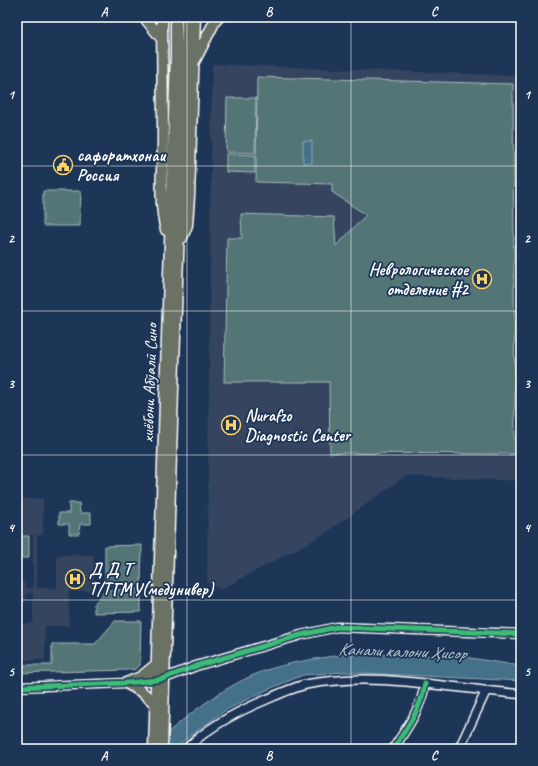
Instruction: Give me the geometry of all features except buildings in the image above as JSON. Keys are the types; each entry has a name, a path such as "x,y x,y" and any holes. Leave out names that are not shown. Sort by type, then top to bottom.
{"main road":[{"path":"144,17 162,39"},
{"path":"162,17 162,217 174,244"},
{"path":"194,64 215,21 219,17"},
{"name":"хиёбони Абӯалӣ Сино","path":"154,749 161,679 173,390 176,18"},
{"path":"174,244 187,225 190,197 194,64 191,18"},
{"name":"хиёбони Абӯалӣ Сино","path":"161,679 157,664 174,244 191,18"},
{"path":"126,683 141,677 157,664"},
{"path":"126,683 142,692 158,709"},
{"name":"хиёбони Абӯалӣ Сино","path":"158,709 162,749"}],"street":[{"path":"17,687 126,683 161,679 196,666 294,637 337,627 521,634"},
{"path":"186,749 213,726 234,714 307,684 357,679 383,680 521,694"},
{"path":"393,749 407,729 417,710 425,684"},
{"path":"459,749 486,691"}],"shaded area":[{"path":"212,64 521,76 521,481 406,476 323,535 220,590 207,583"},
{"path":"303,141 312,141 312,163 303,163"},
{"name":"Д Д Т Т/ТГМУ(медунивер)","path":"17,499 43,499 43,535 37,535 37,588 57,588 57,555 94,555 94,591 69,591 69,626 45,626 45,660 17,660 17,624 33,623 33,593 27,593 25,602 17,609 17,576 23,581 26,588 33,588 33,535 17,535"},
{"path":"345,654 458,656 521,666 521,681 345,672 303,675 269,689 226,710 174,749 148,749 201,706 215,696 245,679 261,672 282,666"}],"green space":[{"path":"257,77 513,84 515,454 330,453 329,382 224,382 227,238 242,238 241,214 334,217 336,246 366,215 332,192 332,184 256,182"},
{"path":"227,98 256,98 255,153 226,152"},
{"path":"226,154 255,155 255,173 226,172"},
{"path":"43,191 81,191 80,226 43,226"},
{"path":"69,503 79,503 80,513 91,513 91,524 80,524 79,534 69,534 69,524 59,524 59,513 69,513"},
{"path":"17,536 29,536 29,558 17,558"},
{"path":"142,545 141,584 105,584 105,546"},
{"path":"141,589 141,612 94,613 94,604 105,590"},
{"path":"115,621 141,621 140,665 136,669 17,673 17,665 52,665 52,644 95,644"}],"cycle path":[{"path":"17,687 126,683 157,680 196,666 301,635 337,627 521,634"},
{"path":"393,749 417,710 425,684"}],"place":[{"name":"сафоратхонаи Россия","path":"63,165"},
{"name":"Неврологическое отделение #2","path":"482,279"},
{"name":"Nurafzo Diagnostic Center","path":"231,425"},
{"name":"Д Д Т Т/ТГМУ(медунивер)","path":"75,579"}],"water label":[{"name":"Канали калони Ҳисор","path":"402,651"}]}
